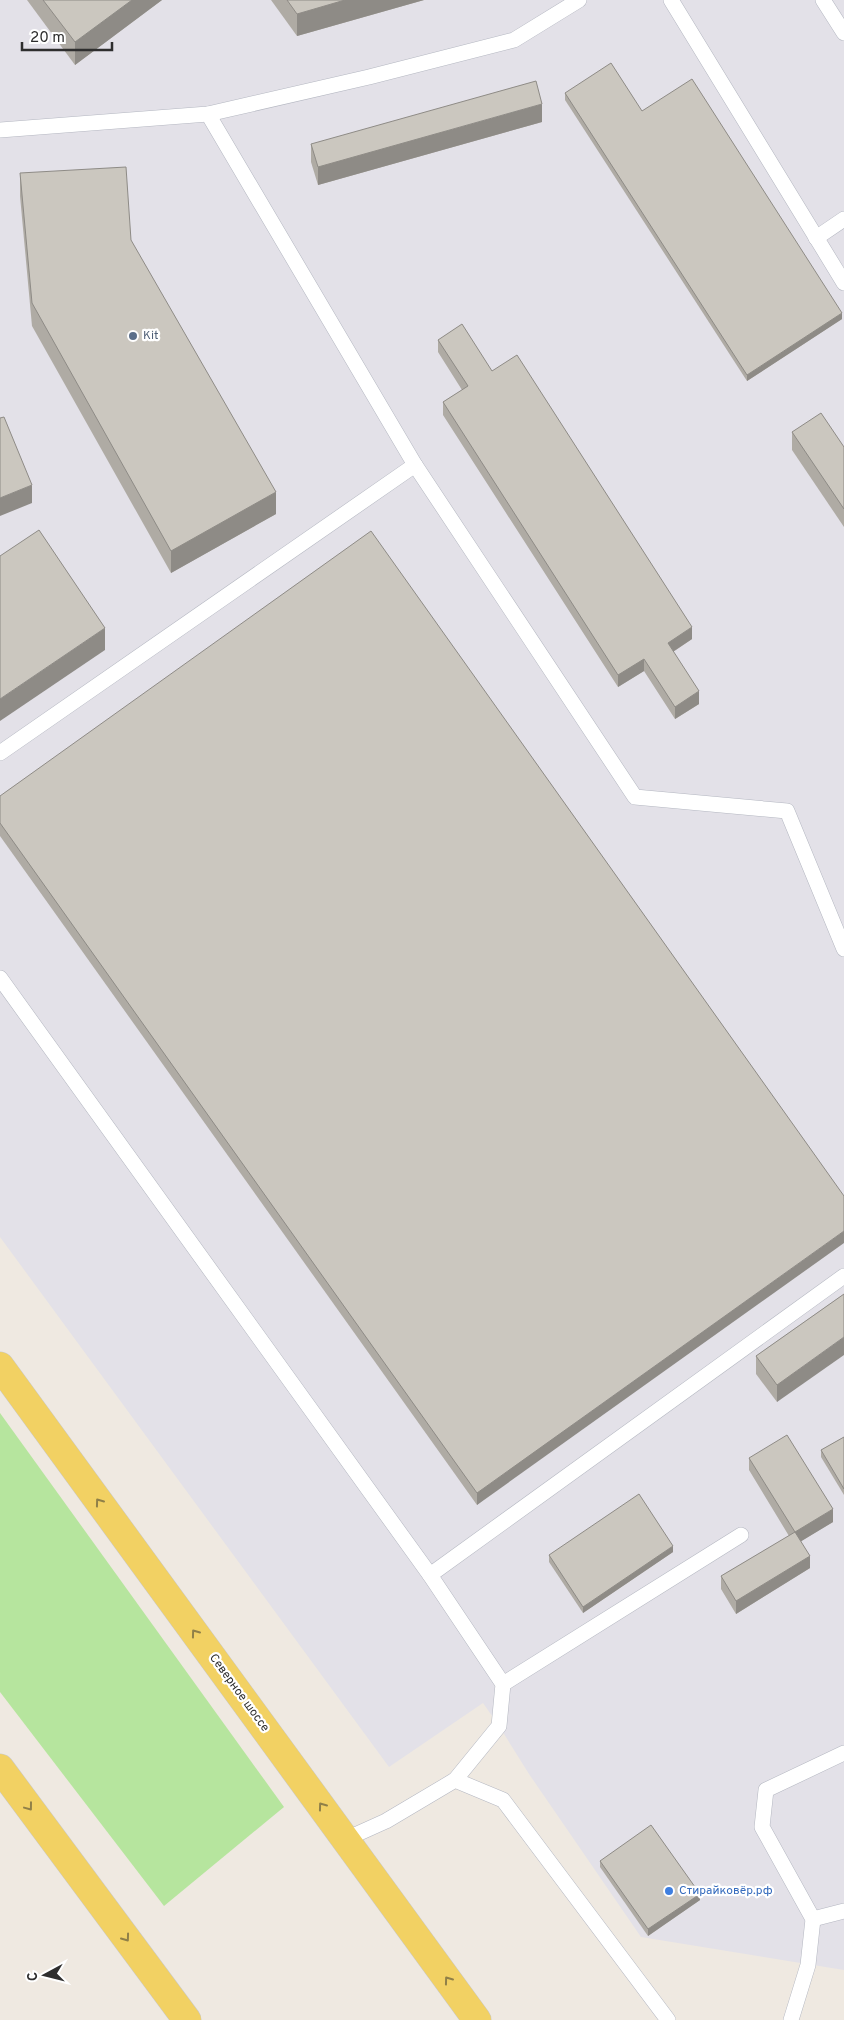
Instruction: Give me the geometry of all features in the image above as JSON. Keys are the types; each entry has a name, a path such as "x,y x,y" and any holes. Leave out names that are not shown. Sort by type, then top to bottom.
{"main road":[{"name":"Северное шоссе","path":"0,1366 477,2020"},
{"path":"0,1768 187,2020"}],"lane":[{"path":"0,130 208,114 369,77 514,40 579,0"},
{"path":"671,0 844,283"},
{"path":"823,0 844,33"},
{"path":"208,114 415,465 635,797 787,811 844,949"},
{"path":"816,238 844,219"},
{"path":"0,753 415,465"},
{"path":"0,978 430,1575 503,1684 499,1726 455,1780 386,1821 346,1839"},
{"path":"430,1575 844,1276"},
{"path":"503,1684 741,1535"},
{"path":"791,2020 808,1965 813,1919 762,1827 766,1790 844,1753"},
{"path":"455,1780 503,1800 668,2020"},
{"path":"813,1919 844,1911"}],"shaded area":[{"path":"0,0 844,0 844,1970 641,1937 529,1774 483,1703 389,1767 0,1237"}],"green space":[{"path":"0,1413 284,1807 164,1906 0,1692"}],"building":[{"path":"43,0 132,0 75,42"},
{"path":"287,0 345,0 297,14"},
{"path":"611,63 642,111 692,79 842,313 747,375 565,93"},
{"path":"536,81 542,104 318,167 311,144"},
{"path":"126,167 131,240 276,492 171,551 32,303 20,173"},
{"path":"462,324 492,371 517,355 692,627 668,643 699,691 675,707 644,659 618,675 443,402 468,386 438,340"},
{"path":"821,413 844,447 844,509 792,432"},
{"path":"4,417 32,485 0,498 0,418"},
{"path":"39,530 105,628 0,699 0,556"},
{"path":"371,531 844,1196 844,1231 477,1493 0,823 0,796"},
{"path":"844,1294 844,1337 777,1385 756,1356"},
{"path":"787,1435 833,1509 795,1532 749,1458"},
{"path":"844,1437 844,1489 821,1450"},
{"path":"639,1494 673,1546 583,1607 549,1555"},
{"path":"795,1532 810,1556 736,1601 721,1576"},
{"path":"651,1825 700,1894 648,1929 600,1861"}],"place":[{"name":"Kit","path":"133,336"},
{"name":"Стирайковёр.рф","path":"669,1891"}]}
